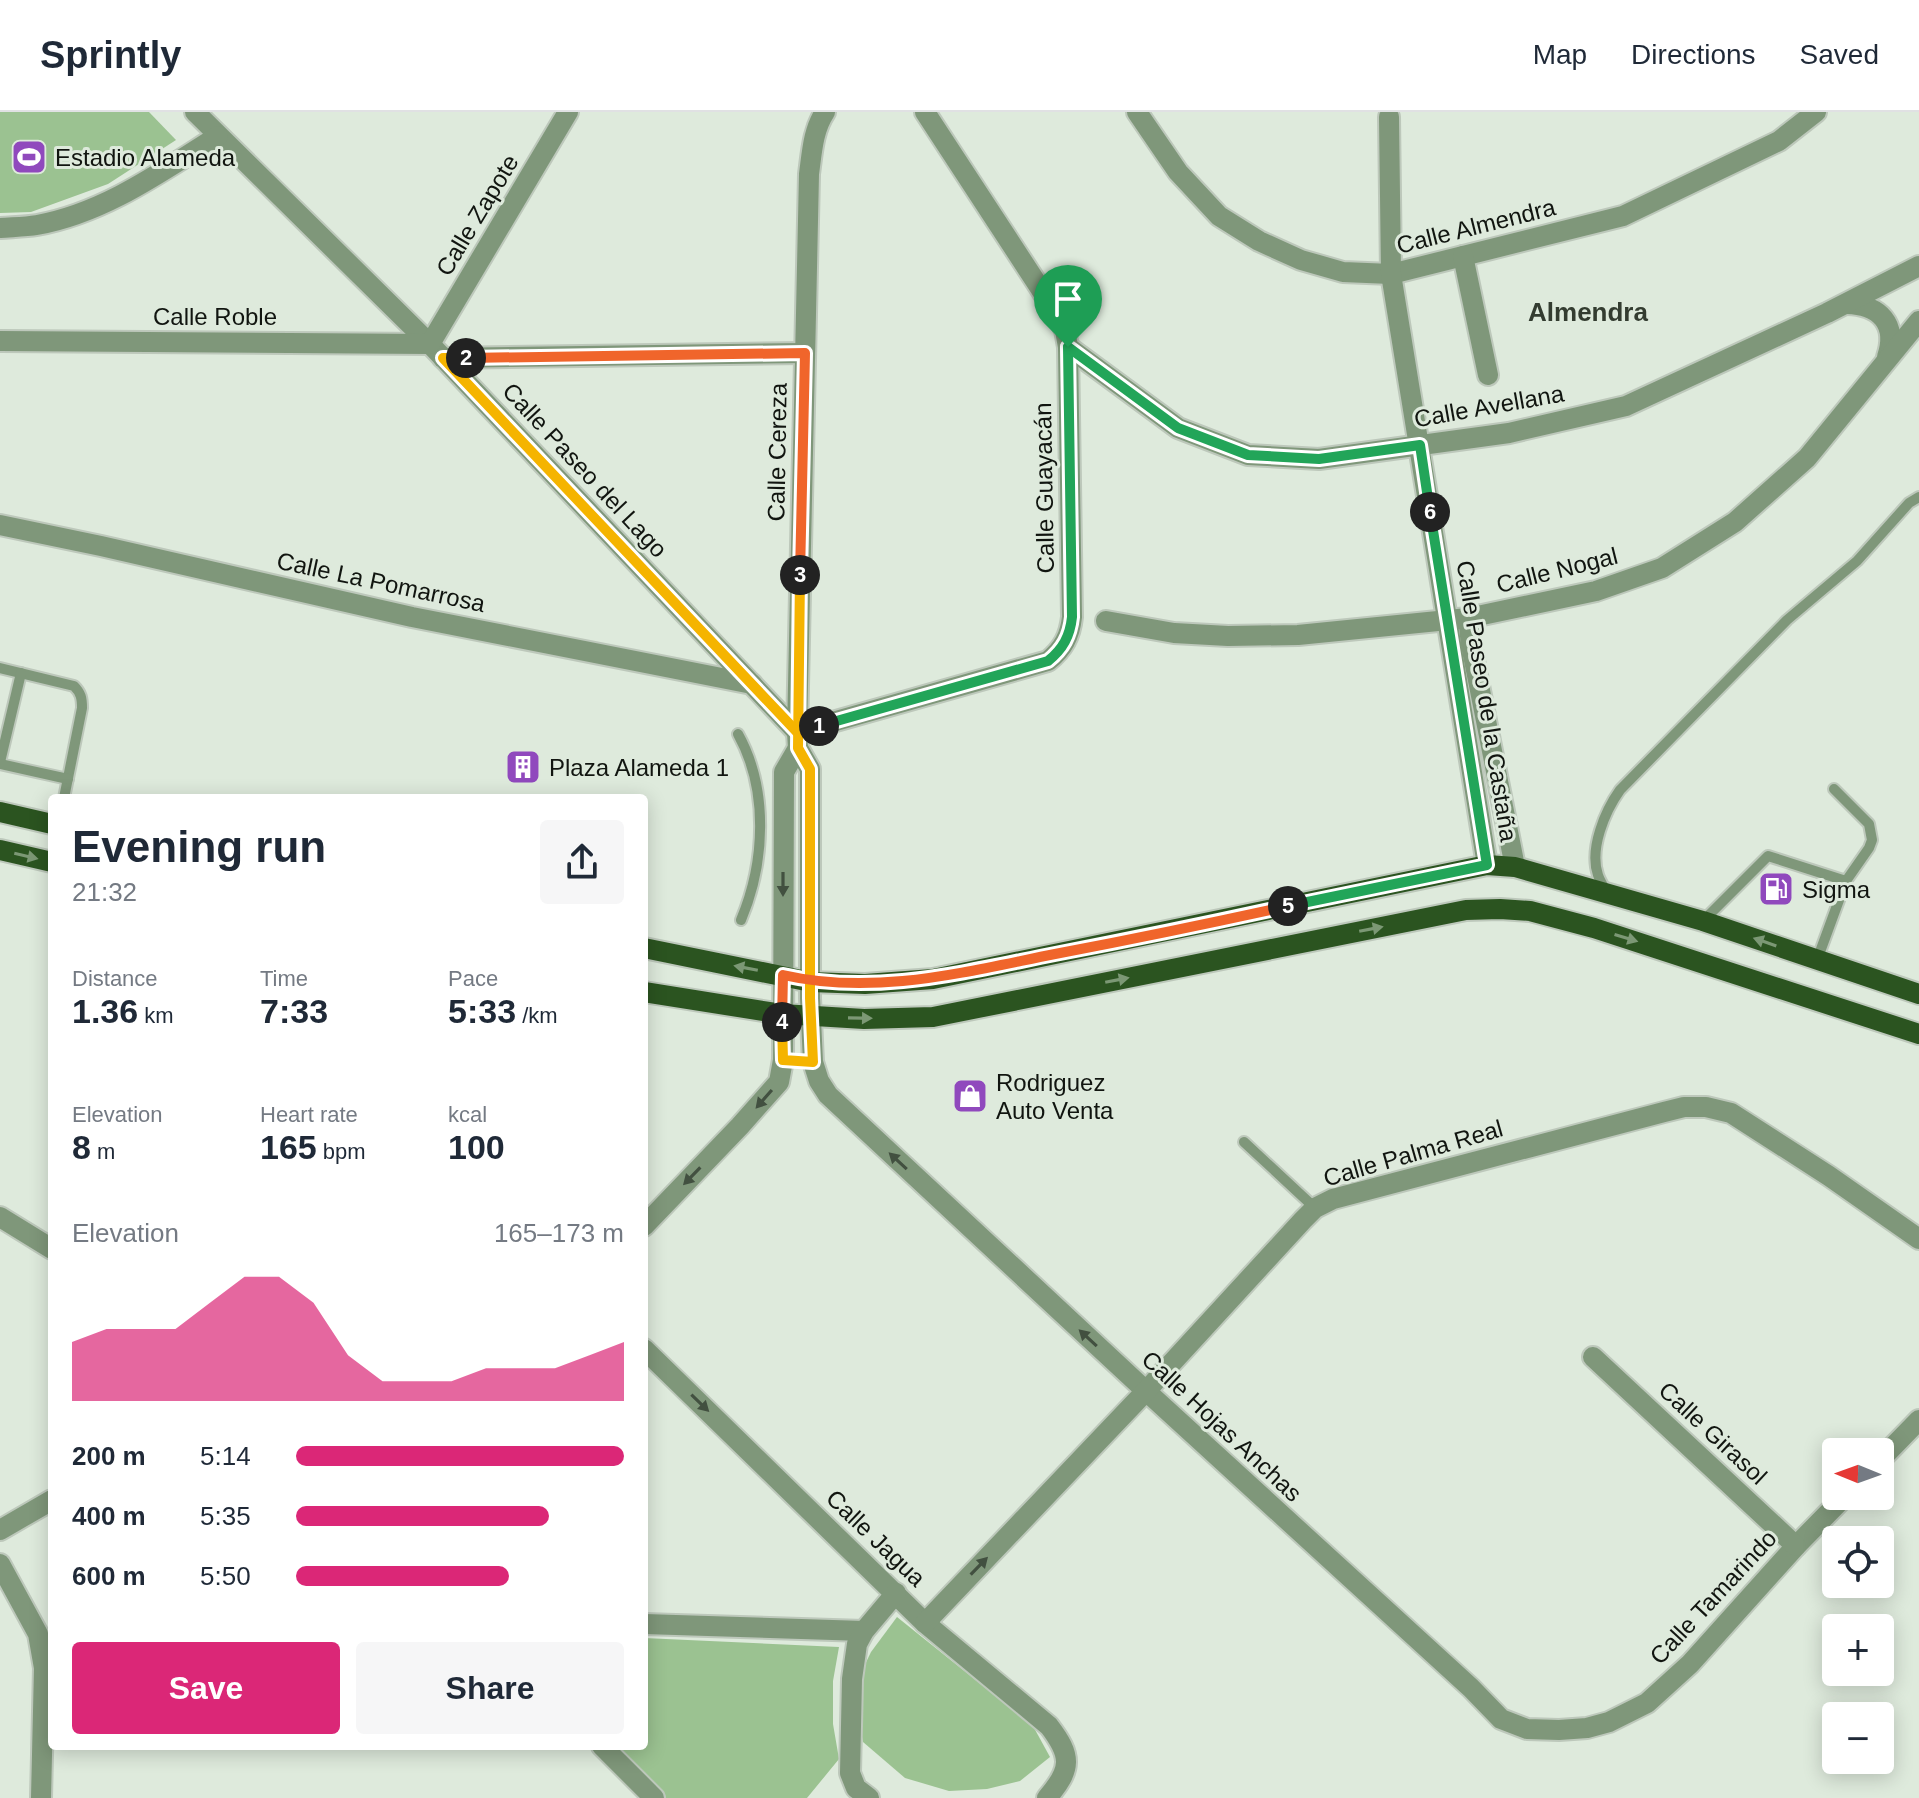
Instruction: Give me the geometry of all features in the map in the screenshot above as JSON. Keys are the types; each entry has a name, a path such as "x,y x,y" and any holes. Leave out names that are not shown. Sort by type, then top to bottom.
{"main road":[{"path":"0,812 48,823"},
{"path":"0,850 48,861"},
{"path":"648,949 811,982 865,984 933,979 1487,865 1515,867 1703,921 1919,994"},
{"path":"648,993 782,1014 864,1019 933,1017 1466,910 1500,909 1530,911 1594,928 1919,1034"}],"street":[{"name":"Calle Paseo del Lago","path":"195,112 437,351 752,684 798,740"},
{"name":"Calle Zapote","path":"437,351 568,112"},
{"name":"Calle Cereza","path":"783,1060 784,772 798,740 809,174 819,121 825,112"},
{"name":"Calle Guayacán","path":"798,740 1048,661 1066,642 1070,631 1068,347 1065,330 925,112"},
{"name":"Calle Almendra","path":"1137,112 1178,172 1219,216 1259,241 1301,260 1343,272 1391,274 1623,216 1779,141 1816,112"},
{"name":"Calle Paseo de la Castaña","path":"1391,114 1391,274 1487,865"},
{"path":"0,228 37,225 87,211 133,190 218,136"},
{"path":"1463,256 1488,375"},
{"name":"Calle Avellana","path":"1068,347 1178,428 1248,455 1319,459 1509,433 1626,406 1847,304 1919,266"},
{"path":"1847,304 1864,304 1879,313 1889,327 1892,344 1886,361"},
{"name":"Calle Nogal","path":"1106,621 1174,633 1298,635 1468,618 1596,591 1662,568 1735,522 1807,458 1919,321"},
{"name":"Calle Roble","path":"0,341 437,351 805,353"},
{"name":"Calle La Pomarrosa","path":"0,525 412,617 752,684"},
{"name":"Calle Paseo de la Castaña","path":"1468,618 1515,867"},
{"name":"Calle Cereza","path":"798,740 810,769 813,1062"},
{"path":"648,1222 779,1082 783,1060 813,1062"},
{"name":"Calle Hojas Anchas","path":"813,1062 819,1081 828,1095 1501,1719 1527,1729 1559,1730 1587,1728 1609,1722"},
{"name":"Calle Palma Real","path":"925,1623 1315,1208 1333,1199 1684,1107 1706,1107 1731,1113 1919,1239"},
{"path":"0,1217 48,1247"},
{"name":"Calle Jagua","path":"648,1353 925,1623 1049,1726 1063,1745 1067,1763 1047,1798"},
{"name":"Calle Girasol","path":"1593,1357 1796,1546"},
{"path":"1894,1446 1919,1420"},
{"path":"0,1530 48,1502"},
{"name":"Calle Tamarindo","path":"1609,1722 1647,1703 1690,1664 1831,1510"},
{"path":"0,1564 38,1634 40,1645 44,1668 41,1798"},
{"path":"857,1795 850,1773 852,1679 857,1644 896,1593"},
{"path":"648,1624 864,1631"},
{"path":"606,1750 654,1798"}],"lane":[{"path":"1608,894 1597,873 1598,836 1609,805 1620,790 1787,620 1857,561 1909,503 1919,497"},
{"path":"0,668 74,686 80,691 82,708 65,794"},
{"path":"21,673 0,763 68,779"},
{"path":"738,734 747,751 754,778 761,832 751,890 741,920"},
{"path":"1817,960 1846,881 1869,848 1872,833 1869,824 1834,789"},
{"path":"761,832 783,833"},
{"path":"1703,921 1768,856 1846,881"},
{"path":"1244,1142 1315,1208"}],"green space":[{"path":"0,112 149,112 176,140 108,184 31,212 0,213"},
{"path":"897,1617 1033,1726 1050,1757 1020,1781 987,1789 949,1791 905,1778 863,1742 858,1679 871,1652"},
{"path":"648,1638 839,1647 833,1681 833,1724 839,1759 807,1798 666,1798 620,1750 648,1750"}],"place":[{"name":"Estadio Alameda","path":"29,157"},
{"name":"Plaza Alameda 1","path":"523,767"},
{"name":"Sigma","path":"1776,889"},
{"name":"Rodriguez Auto Venta","path":"970,1096"}],"district":[{"name":"Almendra","path":"1588,312"}],"route":[{"path":"1068,347 1072,617 1066,642 1048,661 797,732 443,358 805,353 797,732 798,748 810,769 811,982 810,998 813,1062 783,1060 783,975 811,982 865,984 933,979 1487,865 1420,445 1319,459 1248,455 1178,428 1068,347"}]}
